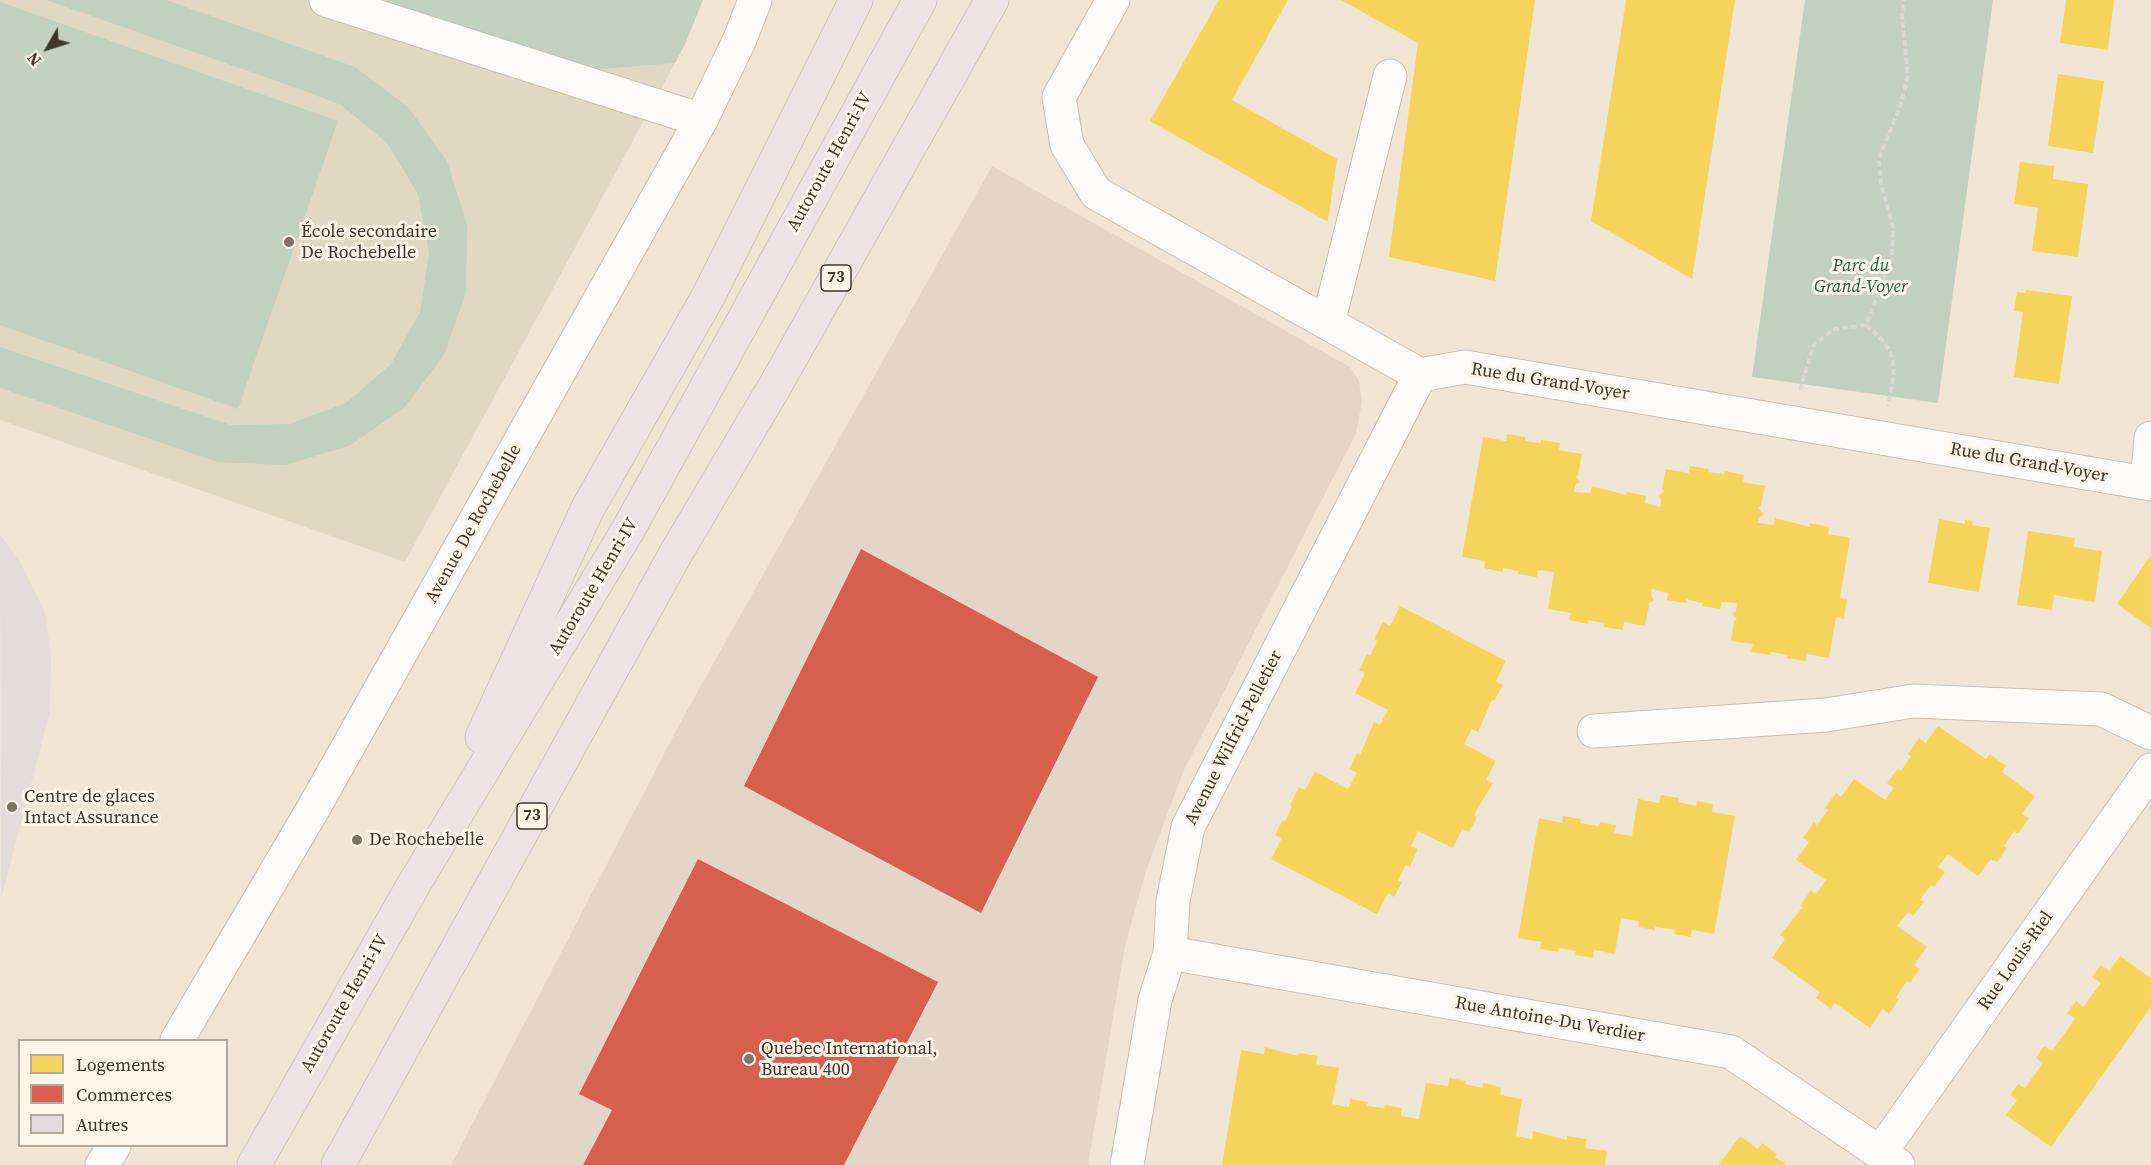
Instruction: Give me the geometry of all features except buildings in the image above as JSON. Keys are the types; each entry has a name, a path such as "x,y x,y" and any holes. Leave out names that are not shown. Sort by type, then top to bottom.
{"highway":[{"path":"414,884 588,508 709,295 856,0"},
{"name":"Autoroute Henri-IV","path":"254,1165 414,884 628,531 920,0"},
{"name":"73","path":"338,1165 676,553 775,386 992,0"}],"street":[{"path":"326,0 701,120"},
{"name":"Avenue De Rochebelle","path":"178,1039 318,799 701,120 740,39 755,0"},
{"path":"1113,0 1059,97 1067,145 1096,193 1420,375"},
{"path":"1328,323 1390,76"},
{"name":"Rue du Grand-Voyer","path":"1420,375 1465,367 2149,484"},
{"name":"Avenue Wilfrid-Pelletier","path":"1127,1165 1155,1000 1170,953 1173,901 1188,827 1420,375"},
{"path":"2149,484 2151,438"},
{"path":"1594,731 1826,715 1913,701 2102,709 2151,733"},
{"name":"Rue Louis-Riel","path":"1889,1159 2151,770"},
{"name":"Rue Antoine-Du Verdier","path":"1170,953 1731,1052 1889,1159"},
{"path":"102,1165 113,1147"}],"path":[{"path":"1866,325 1892,258 1893,228 1881,184 1879,158 1900,107 1908,76 1902,16 1904,0"},
{"path":"1794,423 1803,377 1814,345 1834,329 1866,325 1883,338 1895,360 1881,438"}],"shaded area":[{"name":"École secondaire De Rochebelle","path":"0,0 703,0 675,63 405,562 0,420"},
{"path":"992,166 1350,367 1359,381 1362,402 1356,433 1184,770 1146,871 1125,946 1088,1165 451,1165 680,723"}],"green space":[{"path":"46,0 166,0 355,67 408,107 447,161 467,225 466,292 444,355 404,408 349,446 285,465 218,462 0,388 0,347 231,425 290,424 346,403 391,364 420,312 429,253 418,194 387,143 341,105"},
{"path":"374,0 703,0 675,63 602,69 571,68"},
{"name":"Parc du Grand-Voyer","path":"1805,0 1993,0 1938,403 1752,377"},
{"path":"0,2 338,121 238,409 0,325"}],"place":[{"name":"École secondaire De Rochebelle","path":"289,242"},
{"name":"Centre de glaces Intact Assurance","path":"12,807"},
{"name":"De Rochebelle","path":"357,840"},
{"name":"Quebec International, Bureau 400","path":"749,1059"}]}
